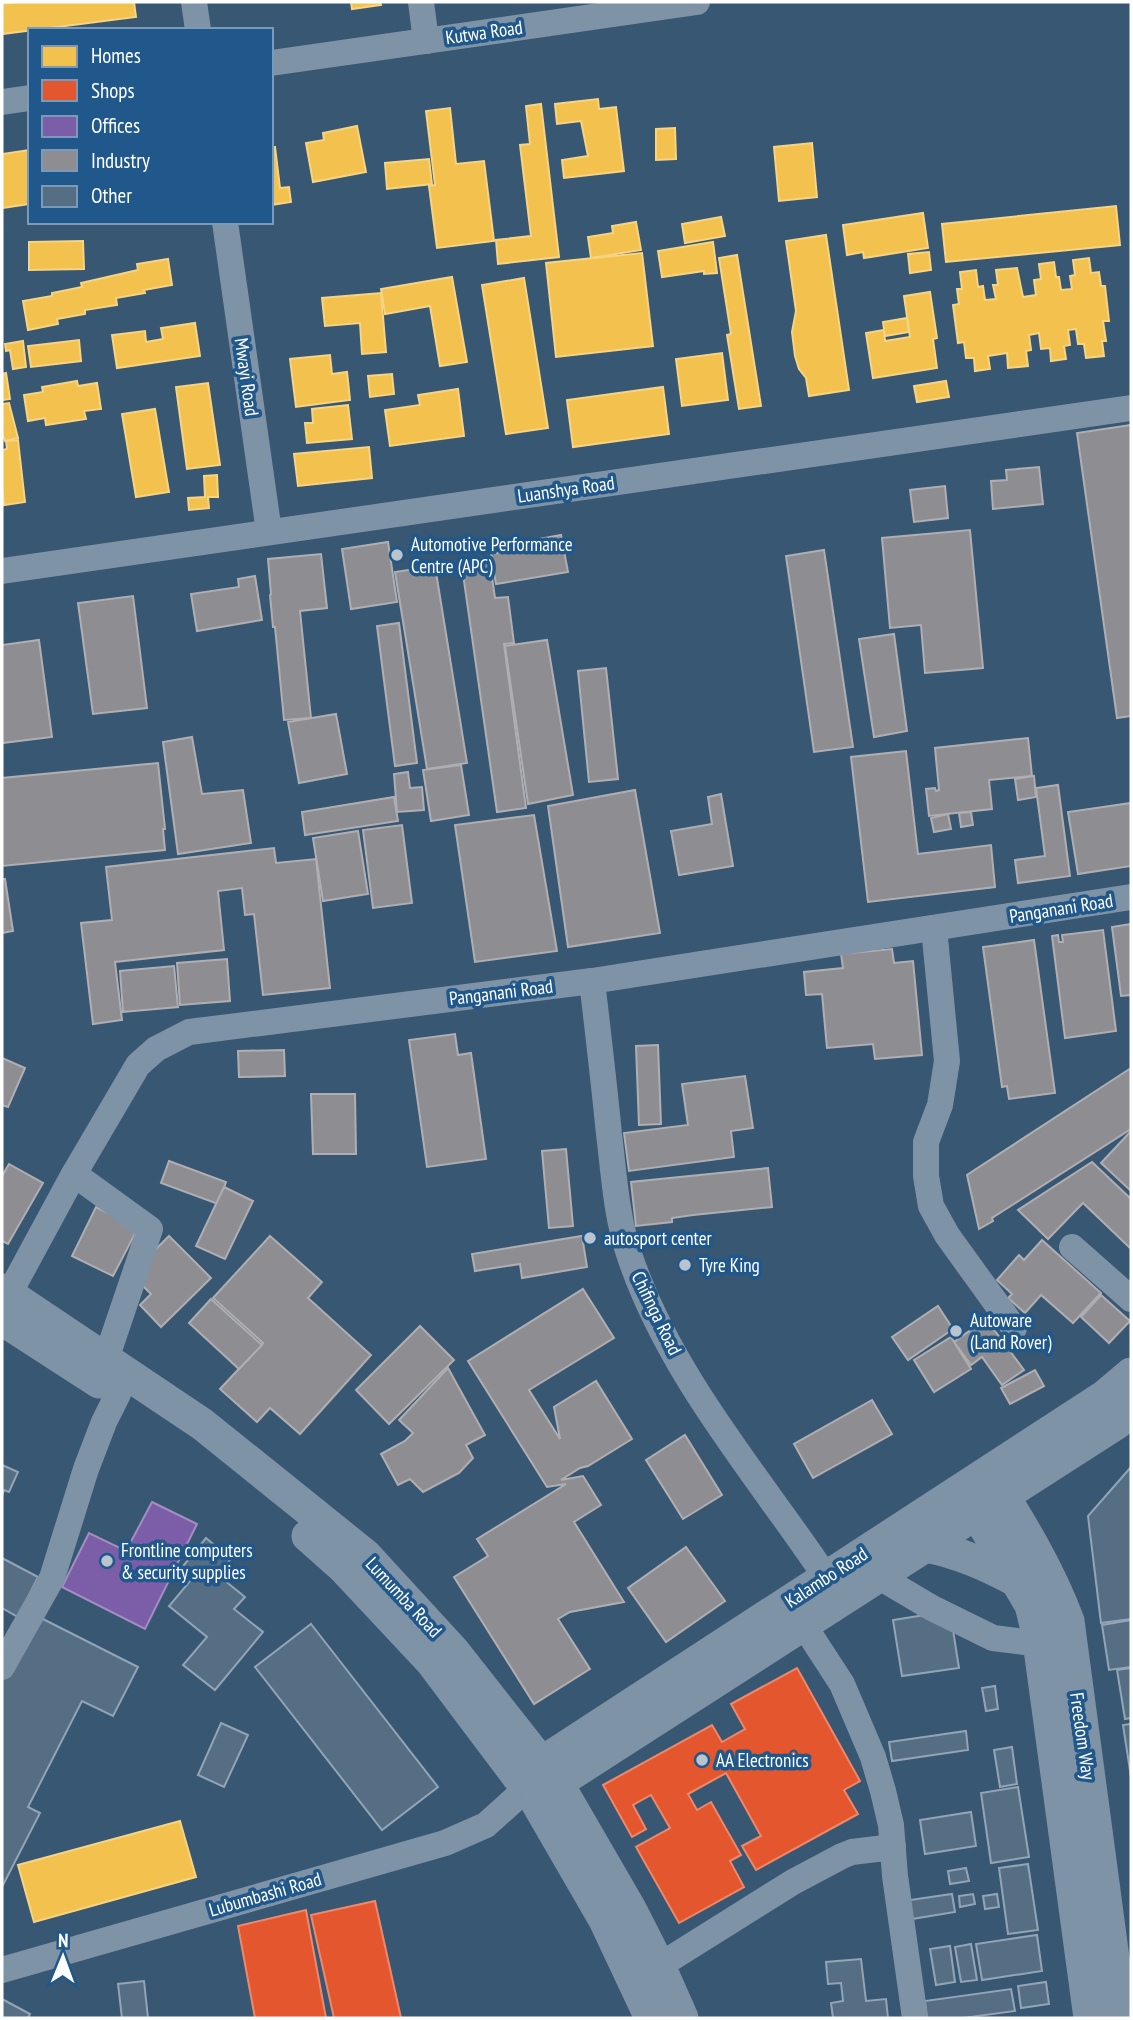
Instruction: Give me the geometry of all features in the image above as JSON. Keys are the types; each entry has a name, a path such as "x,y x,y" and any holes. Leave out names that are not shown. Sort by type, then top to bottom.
{"main road":[{"name":"Lumumba Road","path":"3,1302 106,1359 202,1424 365,1555 454,1652 534,1784 606,1920 651,2018"},
{"name":"Lumumba Road","path":"3,1302 118,1394 200,1448 277,1508 344,1568 432,1662 534,1784 630,1909 682,2018"},
{"name":"Kalambo Road","path":"534,1784 803,1624 834,1588 878,1576 925,1546 983,1492 1131,1374"},
{"name":"Kalambo Road","path":"534,1784 983,1492 1118,1422 1131,1410"},
{"name":"Freedom Way","path":"983,1492 1019,1583 1031,1605 1040,1644 1090,2018"},
{"name":"Freedom Way","path":"983,1492 1058,1595 1068,1621 1121,2018"},
{"path":"925,1546 946,1549 1019,1583"}],"street":[{"path":"194,2 198,28"},
{"path":"421,2 426,41"},
{"name":"Kutwa Road","path":"273,63 657,5 697,2"},
{"path":"2,102 28,98"},
{"name":"Mwayi Road","path":"225,224 269,531"},
{"name":"Luanshya Road","path":"2,572 269,531 1131,408"},
{"name":"Panganani Road","path":"3,1302 138,1065 156,1049 189,1032 592,981 1131,898"},
{"path":"934,928 947,1061 940,1105 926,1142 926,1176 931,1206 947,1235 1014,1328"},
{"name":"Chifinga Road","path":"592,981 618,1211 639,1282 656,1321 691,1382 834,1588"},
{"path":"74,1174 150,1229 106,1359"},
{"path":"1072,1247 1131,1299"},
{"path":"2,1667 52,1578 86,1469 118,1394"},
{"path":"878,1576 932,1608 993,1638 1040,1644"},
{"path":"803,1624 842,1684 860,1723 883,1791 891,1825 915,2018"},
{"name":"Lubumbashi Road","path":"2,1970 445,1843 486,1825 534,1784"},
{"path":"659,1966 793,1882 842,1856 852,1852 893,1847"}],"building: Homes":[{"path":"134,2 136,17 49,28 28,28 28,31 2,34 2,4"},
{"path":"351,2 380,2 381,5 352,9"},
{"path":"598,99 599,109 616,107 624,171 564,178 562,160 588,156 581,121 557,124 555,104"},
{"path":"541,104 559,257 498,264 496,240 531,236 520,145 530,144 526,106"},
{"path":"450,108 456,164 484,161 494,241 437,248 429,186 435,185 426,111"},
{"path":"357,126 366,172 313,182 306,143 324,140 323,133"},
{"path":"675,128 676,159 656,160 656,129"},
{"path":"812,143 817,197 779,201 774,147"},
{"path":"273,147 280,188 289,187 291,202 273,205"},
{"path":"28,150 28,204 2,208 2,154"},
{"path":"429,159 432,184 387,189 385,163"},
{"path":"1116,206 1120,245 946,262 942,224"},
{"path":"923,213 928,248 864,258 863,252 847,255 843,225"},
{"path":"721,217 725,236 685,243 682,224"},
{"path":"636,222 641,250 591,258 588,237 613,233 612,226"},
{"path":"826,235 849,390 809,396 806,378 799,369 795,356 792,332 796,311 786,241"},
{"path":"83,241 84,269 29,270 29,242"},
{"path":"713,242 717,273 704,274 704,271 662,277 658,251"},
{"path":"929,252 931,270 910,273 908,254"},
{"path":"642,253 653,346 556,357 546,263"},
{"path":"737,255 761,406 739,409 727,335 731,334 719,258"},
{"path":"1089,258 1091,273 1099,272 1101,286 1105,286 1109,321 1103,321 1106,341 1102,341 1104,356 1086,358 1084,344 1078,344 1076,329 1068,330 1070,345 1064,346 1066,359 1051,361 1050,348 1041,349 1039,333 1029,335 1031,350 1026,351 1028,366 1008,368 1007,353 988,356 990,369 975,371 974,358 966,358 964,342 958,343 953,305 959,304 957,289 962,289 960,272 976,270 978,287 983,286 985,300 996,299 993,285 998,285 996,270 1017,268 1023,297 1036,295 1034,280 1041,279 1039,264 1054,262 1061,290 1072,289 1070,276 1075,275 1073,260"},
{"path":"168,259 172,285 116,298 117,305 85,310 85,314 57,319 58,324 28,330 23,301 52,296 52,293 82,287 81,283 138,270 137,264"},
{"path":"452,277 467,362 440,366 430,306 385,314 381,289"},
{"path":"524,278 548,428 506,434 482,285"},
{"path":"930,292 937,338 933,339 937,368 873,378 866,333 884,330 885,341 910,337 904,296"},
{"path":"381,293 386,352 362,354 360,323 325,326 322,298"},
{"path":"907,318 909,332 885,336 883,322"},
{"path":"195,323 200,356 117,368 112,335 145,331 146,342 163,339 161,328"},
{"path":"79,340 81,361 31,367 28,346"},
{"path":"23,341 26,367 13,369 10,350 6,351 5,344"},
{"path":"722,353 728,400 682,406 676,359"},
{"path":"330,355 332,374 347,372 350,400 296,407 290,359"},
{"path":"6,373 10,399 2,400 2,374"},
{"path":"392,374 394,394 370,397 368,376"},
{"path":"77,381 78,386 97,383 101,409 84,411 86,419 46,425 45,418 28,421 24,395 43,392 42,387"},
{"path":"946,381 949,397 917,402 914,386"},
{"path":"208,383 220,465 187,469 176,387"},
{"path":"663,387 669,434 573,447 567,400"},
{"path":"458,389 464,436 390,446 385,410 420,405 418,395"},
{"path":"9,403 18,438 5,441 2,433 2,404"},
{"path":"348,405 352,439 307,443 305,423 313,423 312,409"},
{"path":"155,409 169,492 136,497 122,414"},
{"path":"18,440 25,502 4,505 2,450 7,449 6,441"},
{"path":"369,447 372,478 298,486 294,454"},
{"path":"217,475 218,497 208,497 209,508 189,510 188,498 205,497 204,476"},
{"path":"180,1821 196,1877 34,1922 18,1865"}],"building: Shops":[{"path":"797,1668 860,1781 844,1790 858,1814 756,1870 742,1846 761,1836 726,1773 688,1794 697,1810 711,1802 741,1855 730,1861 744,1887 679,1923 636,1847 670,1828 651,1795 633,1805 646,1829 632,1837 603,1785 712,1725 722,1742 745,1729 731,1704"},
{"path":"375,1901 401,2018 334,2018 311,1915"},
{"path":"306,1910 326,2018 255,2018 238,1926"}],"building: Offices":[{"path":"152,1502 197,1524 145,1629 62,1587 89,1533 126,1551"}],"building: Industry":[{"path":"1131,425 1131,716 1117,718 1077,433"},
{"path":"1039,467 1043,504 993,509 991,481 1007,480 1006,470"},
{"path":"945,486 948,518 914,522 910,490"},
{"path":"970,530 983,668 925,673 921,625 890,628 882,538"},
{"path":"561,535 568,572 496,584 491,554 529,548 528,541"},
{"path":"388,542 397,602 351,609 342,549"},
{"path":"824,550 853,747 814,752 786,556"},
{"path":"321,554 327,608 300,611 311,718 284,720 268,559"},
{"path":"489,557 495,598 508,597 514,643 504,644 526,808 497,812 461,560"},
{"path":"435,566 467,763 427,769 395,572"},
{"path":"255,576 262,620 197,631 191,594 239,587 238,579"},
{"path":"133,596 147,708 93,714 78,603"},
{"path":"399,623 417,763 395,766 377,626"},
{"path":"894,634 907,731 874,737 859,639"},
{"path":"39,640 52,737 2,743 2,645"},
{"path":"547,640 573,795 528,804 505,646"},
{"path":"606,668 618,779 589,782 578,671"},
{"path":"336,714 347,774 299,783 288,722"},
{"path":"192,737 202,794 243,790 251,843 178,854 163,742"},
{"path":"1028,738 1032,776 989,780 992,809 929,816 926,789 939,790 935,748"},
{"path":"906,751 918,854 991,845 995,887 868,902 851,757"},
{"path":"158,763 165,850 2,866 2,778"},
{"path":"461,765 469,815 431,821 423,770"},
{"path":"408,772 410,788 422,787 424,810 397,812 394,774"},
{"path":"1034,776 1036,797 1018,800 1015,779"},
{"path":"1058,785 1070,876 1018,883 1015,860 1045,856 1036,788"},
{"path":"635,790 660,933 568,947 548,806"},
{"path":"721,794 733,866 679,875 671,831 712,824 708,797"},
{"path":"394,797 398,821 305,835 302,812"},
{"path":"1131,803 1131,866 1078,874 1068,812"},
{"path":"971,812 973,825 961,827 959,813"},
{"path":"948,814 951,829 934,832 931,818"},
{"path":"534,815 557,951 475,962 455,825"},
{"path":"402,825 412,903 373,908 363,830"},
{"path":"358,831 368,894 323,901 313,838"},
{"path":"274,848 276,863 316,859 330,988 263,995 254,914 245,915 242,888 218,891 224,950 115,962 122,1020 93,1024 81,923 112,920 106,867"},
{"path":"2,879 5,879 13,931 2,933"},
{"path":"1131,924 1131,995 1121,996 1112,927"},
{"path":"1103,930 1116,1031 1065,1038 1052,936 1058,935 1059,942 1063,942 1062,935"},
{"path":"1034,940 1055,1093 1009,1099 1007,1086 1002,1087 983,947"},
{"path":"892,949 894,963 913,961 922,1055 875,1059 873,1044 827,1048 822,994 806,995 804,972 843,968 841,954"},
{"path":"227,959 230,1001 180,1005 177,963"},
{"path":"174,966 178,1007 123,1012 120,971"},
{"path":"455,1034 458,1055 471,1053 486,1159 427,1167 409,1040"},
{"path":"658,1045 661,1124 639,1125 636,1046"},
{"path":"284,1050 285,1076 239,1077 238,1051"},
{"path":"2,1058 25,1068 8,1107 2,1105"},
{"path":"1131,1068 1131,1129 979,1229 967,1175"},
{"path":"745,1076 753,1128 731,1131 734,1157 629,1171 624,1133 688,1125 682,1084"},
{"path":"311,1094 355,1094 356,1154 313,1154"},
{"path":"1131,1131 1131,1191 1101,1163"},
{"path":"566,1149 573,1226 549,1228 542,1151"},
{"path":"169,1161 226,1182 218,1204 161,1183"},
{"path":"1092,1162 1131,1199 1131,1249 1083,1203 1048,1239 1018,1210"},
{"path":"9,1164 43,1183 8,1244 2,1241 2,1176"},
{"path":"768,1168 772,1207 693,1215 672,1218 672,1222 636,1226 631,1182"},
{"path":"224,1187 253,1201 225,1259 196,1246"},
{"path":"96,1207 138,1228 113,1276 72,1256"},
{"path":"169,1236 211,1278 161,1327 140,1305 151,1294 131,1274"},
{"path":"270,1236 322,1282 308,1298 371,1355 300,1434 270,1408 257,1422 220,1389 263,1343 213,1298"},
{"path":"582,1236 587,1267 522,1278 520,1264 475,1271 472,1254"},
{"path":"1042,1240 1101,1293 1073,1323 1041,1295 1025,1313 1008,1298 1012,1294 997,1280 1019,1255 1024,1260"},
{"path":"583,1289 614,1338 529,1390 560,1439 554,1407 596,1381 632,1439 561,1480 583,1476 601,1505 574,1522 624,1602 570,1612 558,1619 590,1669 534,1704 454,1577 488,1556 477,1539 566,1484 547,1487 468,1361"},
{"path":"1101,1295 1130,1321 1109,1343 1081,1317"},
{"path":"211,1299 262,1345 239,1369 189,1323"},
{"path":"938,1306 953,1329 908,1360 892,1337"},
{"path":"986,1319 1024,1370 1002,1385 982,1357 971,1365 954,1342"},
{"path":"420,1326 454,1360 389,1424 356,1390"},
{"path":"951,1337 971,1369 934,1392 914,1360"},
{"path":"448,1368 485,1435 466,1445 473,1458 459,1473 423,1492 410,1479 398,1485 381,1454 405,1441 413,1433 399,1420"},
{"path":"1035,1370 1044,1386 1010,1404 1001,1388"},
{"path":"872,1400 892,1434 813,1478 794,1444"},
{"path":"685,1435 722,1495 683,1519 646,1460"},
{"path":"686,1547 725,1601 666,1642 628,1588"}],"building: Other":[{"path":"2,1465 18,1472 9,1492 4,1490 2,1496"},
{"path":"1131,1467 1131,1619 1101,1623 1088,1516"},
{"path":"206,1538 231,1559 218,1575 245,1597 234,1609 263,1632 215,1690 183,1665 207,1637 169,1606 191,1580 179,1571"},
{"path":"2,1558 38,1577 18,1617 2,1608"},
{"path":"950,1611 959,1668 902,1676 893,1620"},
{"path":"33,1614 138,1667 113,1716 82,1701 28,1807 40,1813 2,1887 2,1675"},
{"path":"1131,1620 1131,1667 1109,1670 1102,1625"},
{"path":"311,1624 438,1787 382,1830 255,1667"},
{"path":"1131,1668 1131,1718 1125,1719 1117,1670"},
{"path":"995,1686 998,1709 986,1711 982,1688"},
{"path":"221,1723 248,1735 224,1787 198,1775"},
{"path":"1131,1724 1131,1777 1123,1725"},
{"path":"966,1731 968,1750 892,1761 889,1742"},
{"path":"1012,1747 1017,1784 1000,1787 994,1750"},
{"path":"1018,1787 1029,1857 991,1863 981,1793"},
{"path":"971,1812 976,1846 925,1854 920,1820"},
{"path":"1028,1864 1038,1930 1008,1934 999,1868"},
{"path":"966,1868 969,1881 950,1884 948,1871"},
{"path":"952,1894 955,1912 912,1919 910,1900"},
{"path":"973,1894 975,1904 960,1907 959,1896"},
{"path":"997,1894 999,1907 985,1909 983,1896"},
{"path":"1037,1935 1042,1971 982,1980 976,1944"},
{"path":"971,1944 977,1980 961,1982 955,1947"},
{"path":"950,1946 955,1982 936,1985 930,1949"},
{"path":"861,1959 866,2001 886,1999 888,2018 833,2018 831,2003 843,2001 841,1983 828,1984 826,1962"},
{"path":"144,1981 148,2018 122,2018 118,1984"},
{"path":"1046,1982 1049,2004 1021,2008 1018,1986"},
{"path":"1011,1989 1015,2011 963,2018 927,2018 925,2001"},
{"path":"2,1999 30,2014 28,2018 2,2018"}],"place":[{"name":"Automotive Performance Centre (APC)","path":"397,555"},
{"name":"autosport center","path":"590,1238"},
{"name":"Tyre King","path":"685,1265"},
{"name":"Autoware (Land Rover)","path":"956,1331"},
{"name":"Frontline computers & security supplies","path":"107,1561"},
{"name":"AA Electronics","path":"702,1760"}]}
